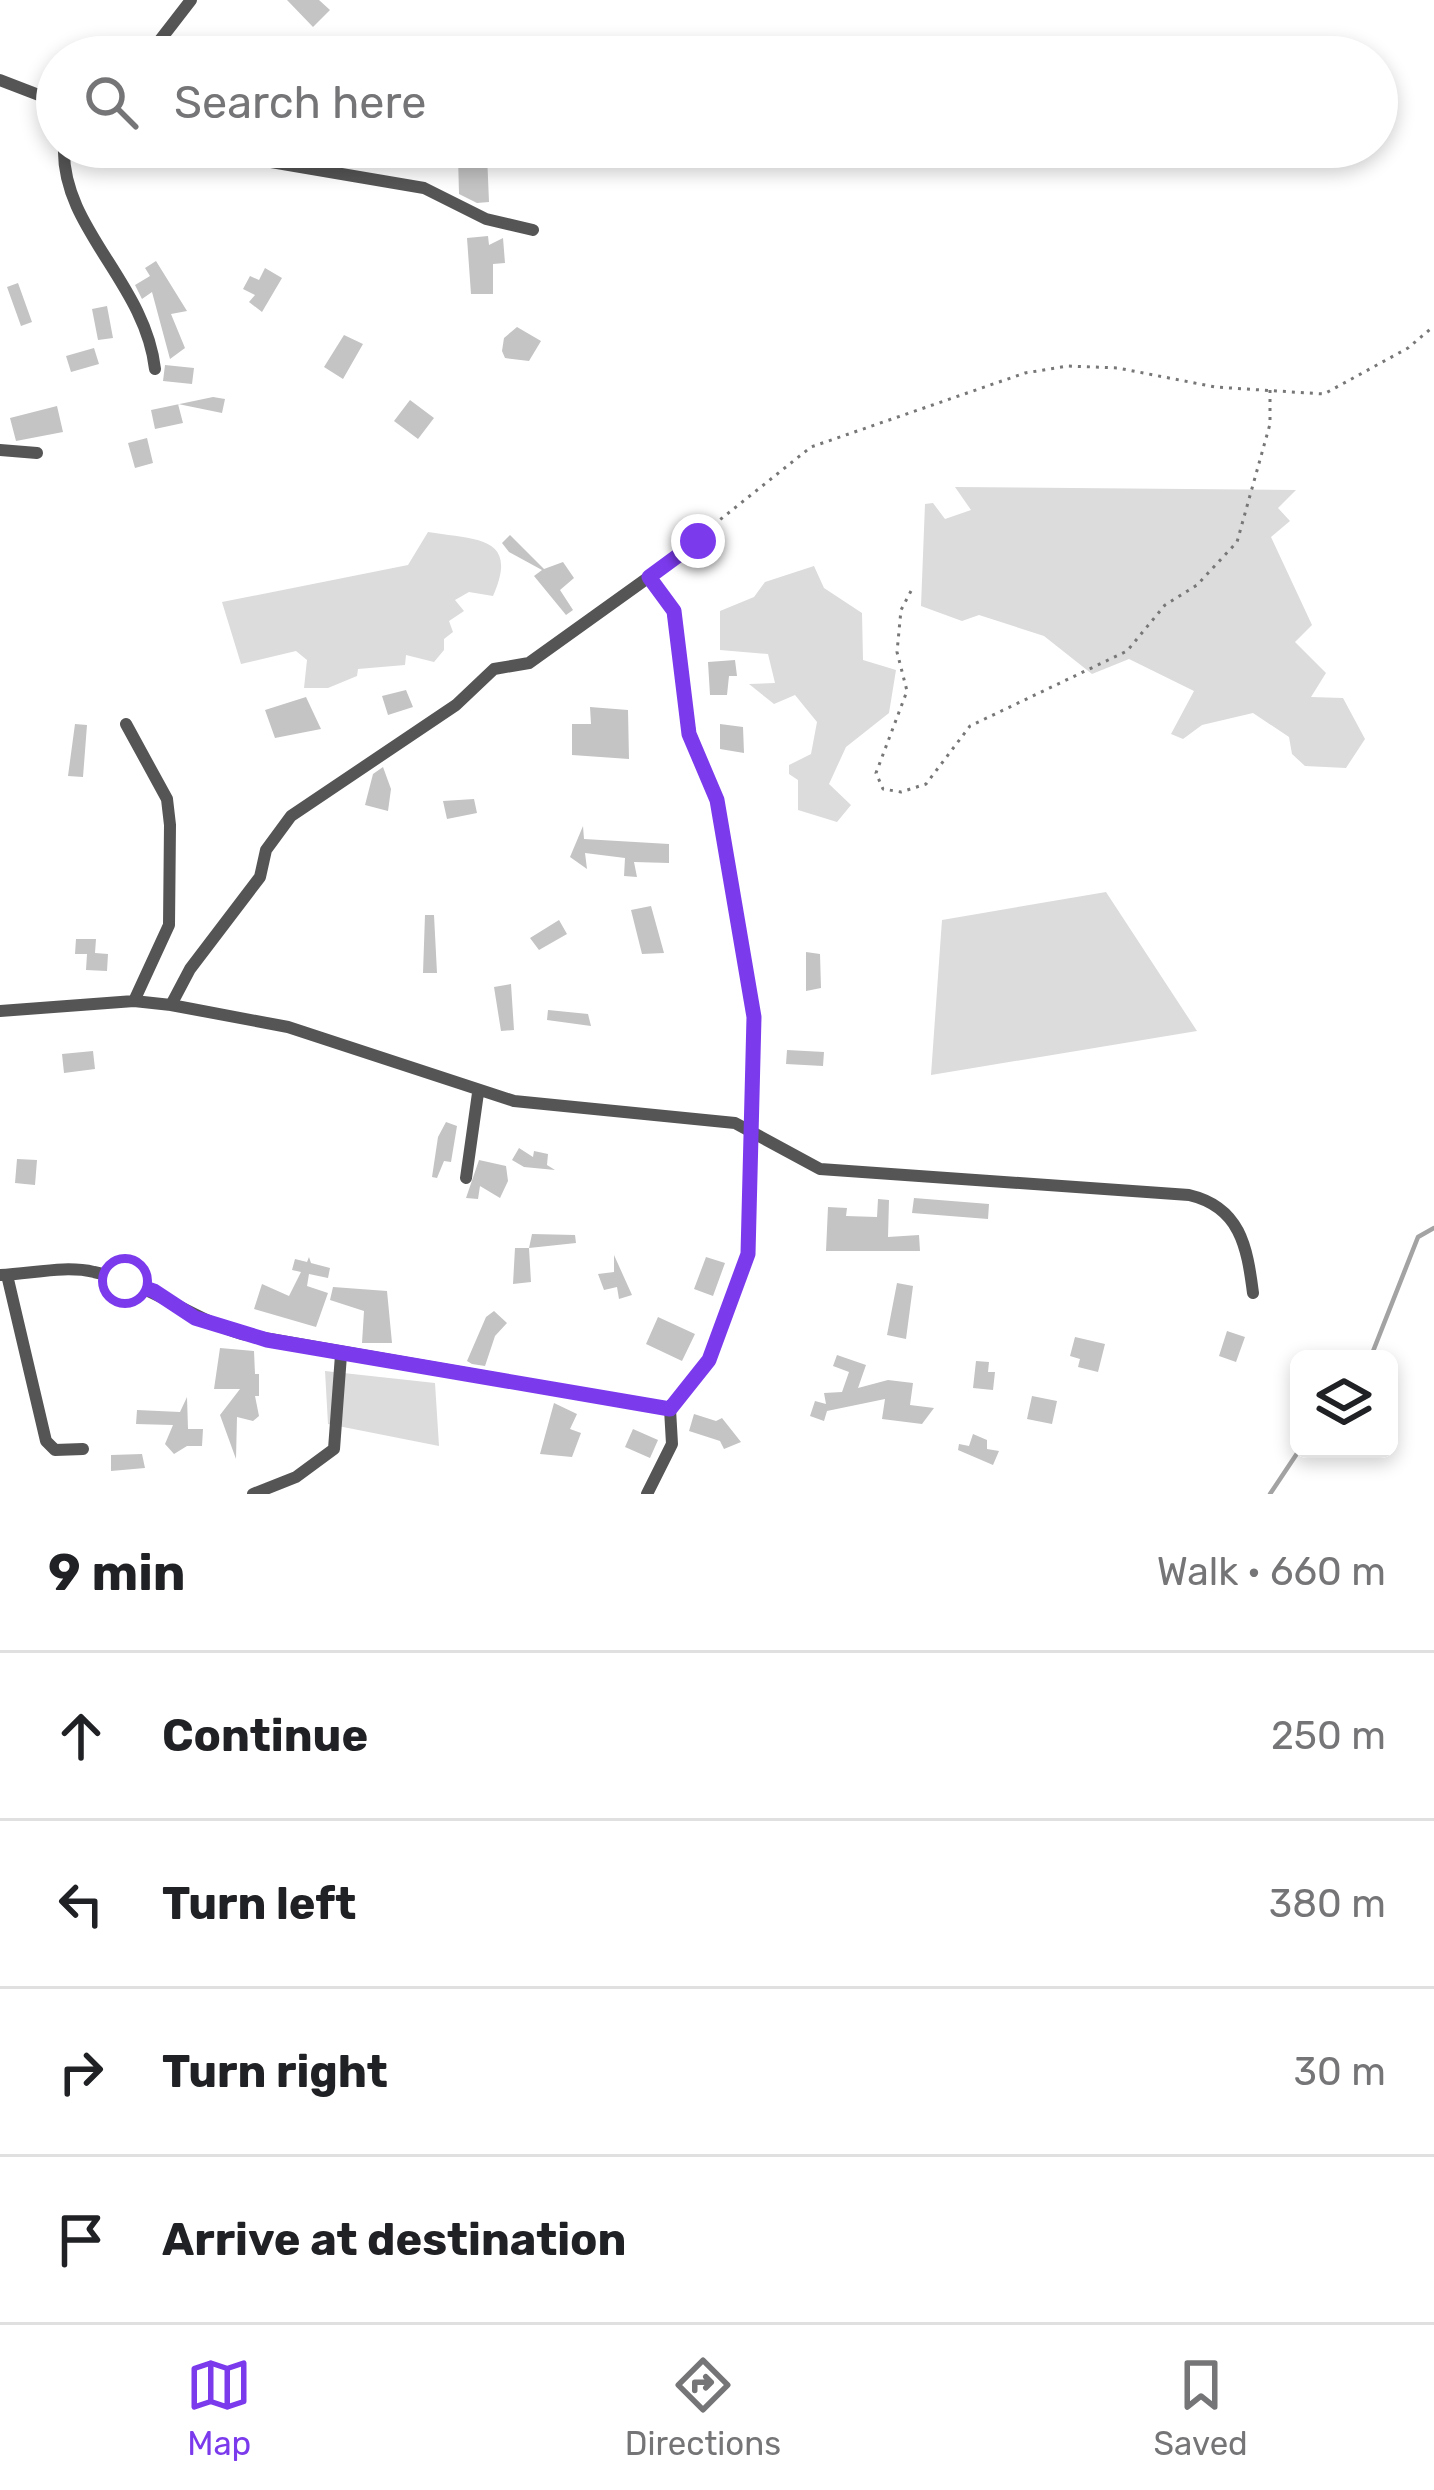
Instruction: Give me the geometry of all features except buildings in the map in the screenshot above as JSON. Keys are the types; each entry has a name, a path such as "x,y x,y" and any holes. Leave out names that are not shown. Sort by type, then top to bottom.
{"street":[{"path":"163,36 191,0"},
{"path":"0,80 36,94"},
{"path":"67,168 70,193 134,301 152,342 155,368"},
{"path":"306,168 424,188 486,219 533,230"},
{"path":"0,450 37,453"},
{"path":"171,1004 190,969 260,877 266,850 291,816 456,705 494,669 530,663 649,577 674,611 689,734 717,800 754,1017 754,1131 748,1254 709,1360 670,1409 672,1444 646,1494"},
{"path":"126,724 166,800 170,825 171,914 134,1001"},
{"path":"0,1011 134,1001 171,1004 288,1027 478,1093 573,1111 714,1120 754,1131 820,1169 1074,1184 1213,1200 1242,1236 1253,1293"},
{"path":"466,1178 478,1093"},
{"path":"83,1450 55,1450 46,1441 4,1275 91,1270 154,1291 216,1327 341,1355 670,1409"},
{"path":"253,1494 296,1477 334,1450 341,1355"}],"path":[{"path":"649,577 812,447 1025,373 1068,366 1118,368 1215,387 1337,390 1408,348 1434,326"},
{"path":"911,591 901,610 896,652 908,692 875,773 883,789 901,792 926,784 970,726 1127,651 1165,605 1197,585 1237,542 1270,424 1270,389"}],"shaded area":[{"path":"955,487 1296,490 1278,508 1290,521 1271,537 1312,625 1295,642 1326,673 1311,697 1343,698 1365,739 1346,768 1305,766 1292,754 1289,737 1253,713 1202,725 1183,739 1171,734 1194,691 1129,659 1092,674 1044,636 979,615 962,621 921,606 925,504 933,503 945,519 971,510"},
{"path":"428,532 488,544 501,561 493,596 469,592 455,600 464,611 449,621 453,632 444,639 444,650 434,662 406,655 405,665 358,669 357,676 328,688 304,688 307,660 296,651 241,664 222,602 408,565"},
{"path":"814,566 824,588 862,613 863,660 896,670 889,713 846,747 829,784 851,805 837,822 798,810 798,780 789,774 789,765 811,754 817,722 795,695 774,704 749,684 775,683 768,654 720,650 720,611 754,597 765,582"},
{"path":"1106,892 1197,1031 931,1075 942,920"},
{"path":"325,1371 435,1383 439,1446 328,1424"}],"waterway":[{"path":"1374,1350 1418,1237 1434,1228"},
{"path":"1270,1494 1294,1458"}],"route":[{"path":"125,1281 154,1291 195,1318 242,1334 631,1404 670,1409 709,1360 748,1254 754,1017 717,800 689,734 684,663 674,611 649,577 698,541"}]}
